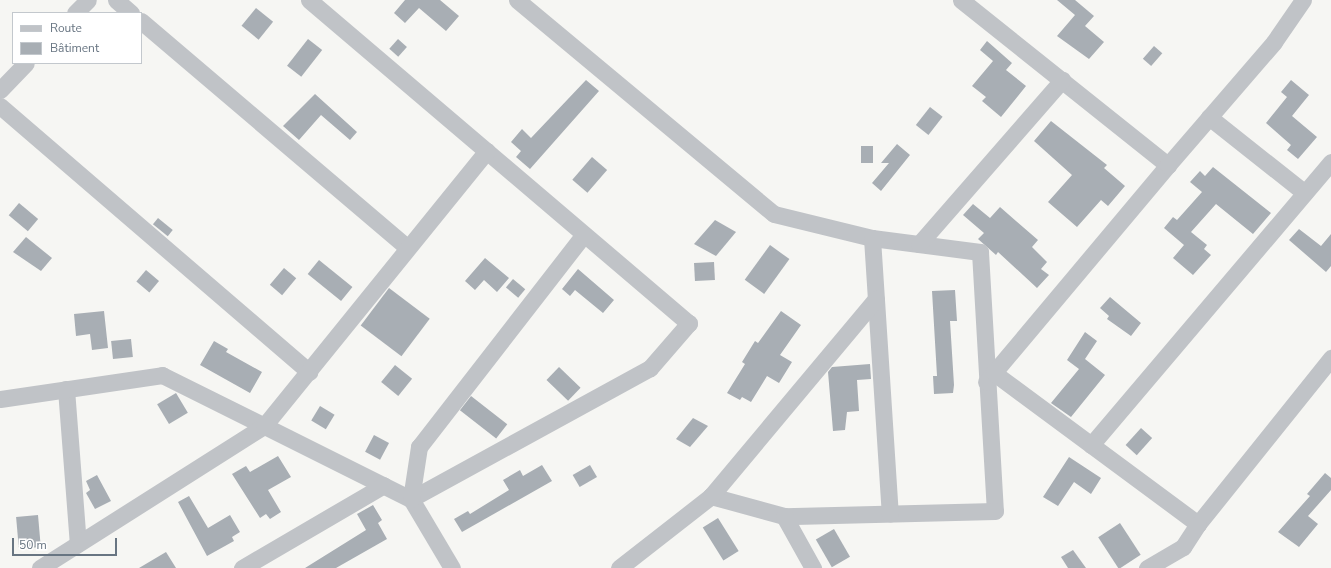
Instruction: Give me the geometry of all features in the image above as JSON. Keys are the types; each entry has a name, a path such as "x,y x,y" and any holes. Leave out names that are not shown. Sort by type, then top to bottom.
{"street":[{"path":"76,12 88,0"},
{"path":"116,0 130,12"},
{"path":"309,0 689,323 650,368 412,499"},
{"path":"517,0 774,214 872,238 980,252 990,378 995,510 784,516 711,496"},
{"path":"961,0 1168,165"},
{"path":"990,378 1168,165 1274,42 1303,0"},
{"path":"142,22 408,248"},
{"path":"0,90 25,64"},
{"path":"919,244 1062,80"},
{"path":"0,106 308,372"},
{"path":"1209,117 1305,193"},
{"path":"40,568 264,426 487,151"},
{"path":"1091,445 1331,162"},
{"path":"412,499 419,447 584,234"},
{"path":"872,238 890,512"},
{"path":"619,568 711,496 876,299"},
{"path":"1147,568 1183,547 1198,524 1331,358"},
{"path":"0,398 162,374 412,499 451,568"},
{"path":"990,378 1091,445 1198,524"},
{"path":"66,389 78,544"},
{"path":"242,568 384,485"},
{"path":"784,516 813,568"}],"building":[{"path":"405,0 440,0 459,16 446,31 419,8 405,23 394,13"},
{"path":"1057,0 1075,0 1094,16 1085,26 1104,42 1089,59 1057,36 1075,15"},
{"path":"256,8 273,22 259,40 242,26"},
{"path":"308,39 322,50 301,77 287,66"},
{"path":"398,39 407,47 398,57 389,49"},
{"path":"987,41 1012,63 1006,70 1026,86 1001,117 982,101 986,97 972,86 993,61 980,50"},
{"path":"1154,46 1162,53 1151,66 1143,59"},
{"path":"586,80 599,91 530,169 516,157 521,151 511,142 522,129 531,138"},
{"path":"1291,80 1309,95 1292,116 1317,137 1298,159 1287,150 1291,145 1266,123 1287,97 1281,92"},
{"path":"315,94 357,132 350,140 321,115 299,140 283,126"},
{"path":"930,107 943,117 928,135 916,125"},
{"path":"1051,121 1107,165 1104,168 1125,186 1108,206 1101,200 1077,227 1048,202 1072,175 1034,141"},
{"path":"897,144 910,155 881,191 872,183 889,163 881,163"},
{"path":"861,146 873,146 873,163 861,163"},
{"path":"592,157 607,170 587,193 572,180"},
{"path":"1213,167 1271,213 1253,234 1216,204 1191,232 1207,245 1204,249 1211,255 1193,275 1173,258 1184,245 1164,228 1173,217 1177,220 1202,192 1190,182 1200,171 1205,176"},
{"path":"19,203 38,219 28,231 9,215"},
{"path":"973,204 990,218 1000,207 1038,240 1032,247 1047,262 1041,269 1049,275 1037,288 998,252 996,255 978,239 984,233 963,215"},
{"path":"158,218 173,230 168,236 153,224"},
{"path":"715,220 736,232 716,256 694,244"},
{"path":"1299,229 1321,246 1331,234 1331,266 1326,272 1289,240"},
{"path":"26,237 52,258 41,271 13,252"},
{"path":"770,245 789,259 764,294 745,280"},
{"path":"485,258 509,278 497,292 484,280 475,290 465,281"},
{"path":"319,260 352,287 341,301 308,274"},
{"path":"714,262 715,280 695,281 694,263"},
{"path":"284,268 296,278 282,295 270,285"},
{"path":"578,269 614,300 603,313 575,290 570,296 562,289"},
{"path":"146,270 159,281 149,292 136,281"},
{"path":"513,279 525,289 518,298 506,287"},
{"path":"389,288 430,319 401,356 361,326"},
{"path":"955,290 957,321 950,321 954,385 953,393 934,394 933,376 937,376 932,291"},
{"path":"1110,297 1141,323 1131,336 1107,319 1109,316 1100,308"},
{"path":"104,311 108,348 92,350 90,334 76,336 74,314"},
{"path":"781,311 801,325 780,355 792,362 779,383 767,376 751,402 742,397 740,400 727,393 745,364 742,362 755,341 758,343"},
{"path":"1085,332 1097,341 1085,359 1105,375 1071,417 1051,403 1079,369 1067,360"},
{"path":"131,339 133,357 113,359 111,341"},
{"path":"214,341 228,349 226,352 262,372 250,393 200,365"},
{"path":"870,364 871,379 857,380 859,411 847,412 845,430 833,431 828,372 832,367"},
{"path":"395,365 412,379 398,396 381,382"},
{"path":"559,367 581,388 568,401 546,380"},
{"path":"176,393 188,413 169,424 157,404"},
{"path":"471,396 507,424 496,439 460,410"},
{"path":"320,406 335,415 326,429 311,421"},
{"path":"693,418 708,426 690,447 676,439"},
{"path":"1141,428 1152,438 1137,455 1126,445"},
{"path":"374,435 389,443 380,460 365,452"},
{"path":"278,456 291,477 268,490 281,512 270,519 266,514 260,518 232,474 246,466 250,472"},
{"path":"1069,457 1101,478 1091,494 1074,482 1058,506 1043,497"},
{"path":"542,465 552,481 462,532 454,519 468,511 470,514 509,490 503,480 520,470 523,476"},
{"path":"590,465 597,477 580,487 573,475"},
{"path":"1325,473 1331,478 1331,490 1308,516 1318,524 1299,547 1278,532 1310,496 1307,494"},
{"path":"97,475 111,501 95,509 86,493 90,490 86,481"},
{"path":"189,496 208,528 230,515 240,532 232,537 234,541 207,556 178,502"},
{"path":"373,505 382,520 378,523 387,539 336,568 305,568 366,530 357,514"},
{"path":"38,515 41,547 19,549 16,517"},
{"path":"718,518 739,551 723,561 703,528"},
{"path":"1120,523 1141,555 1118,568 1098,537"},
{"path":"834,529 850,557 832,567 816,540"},
{"path":"1073,550 1086,568 1068,568 1061,557"},
{"path":"166,552 176,568 139,568"}]}
